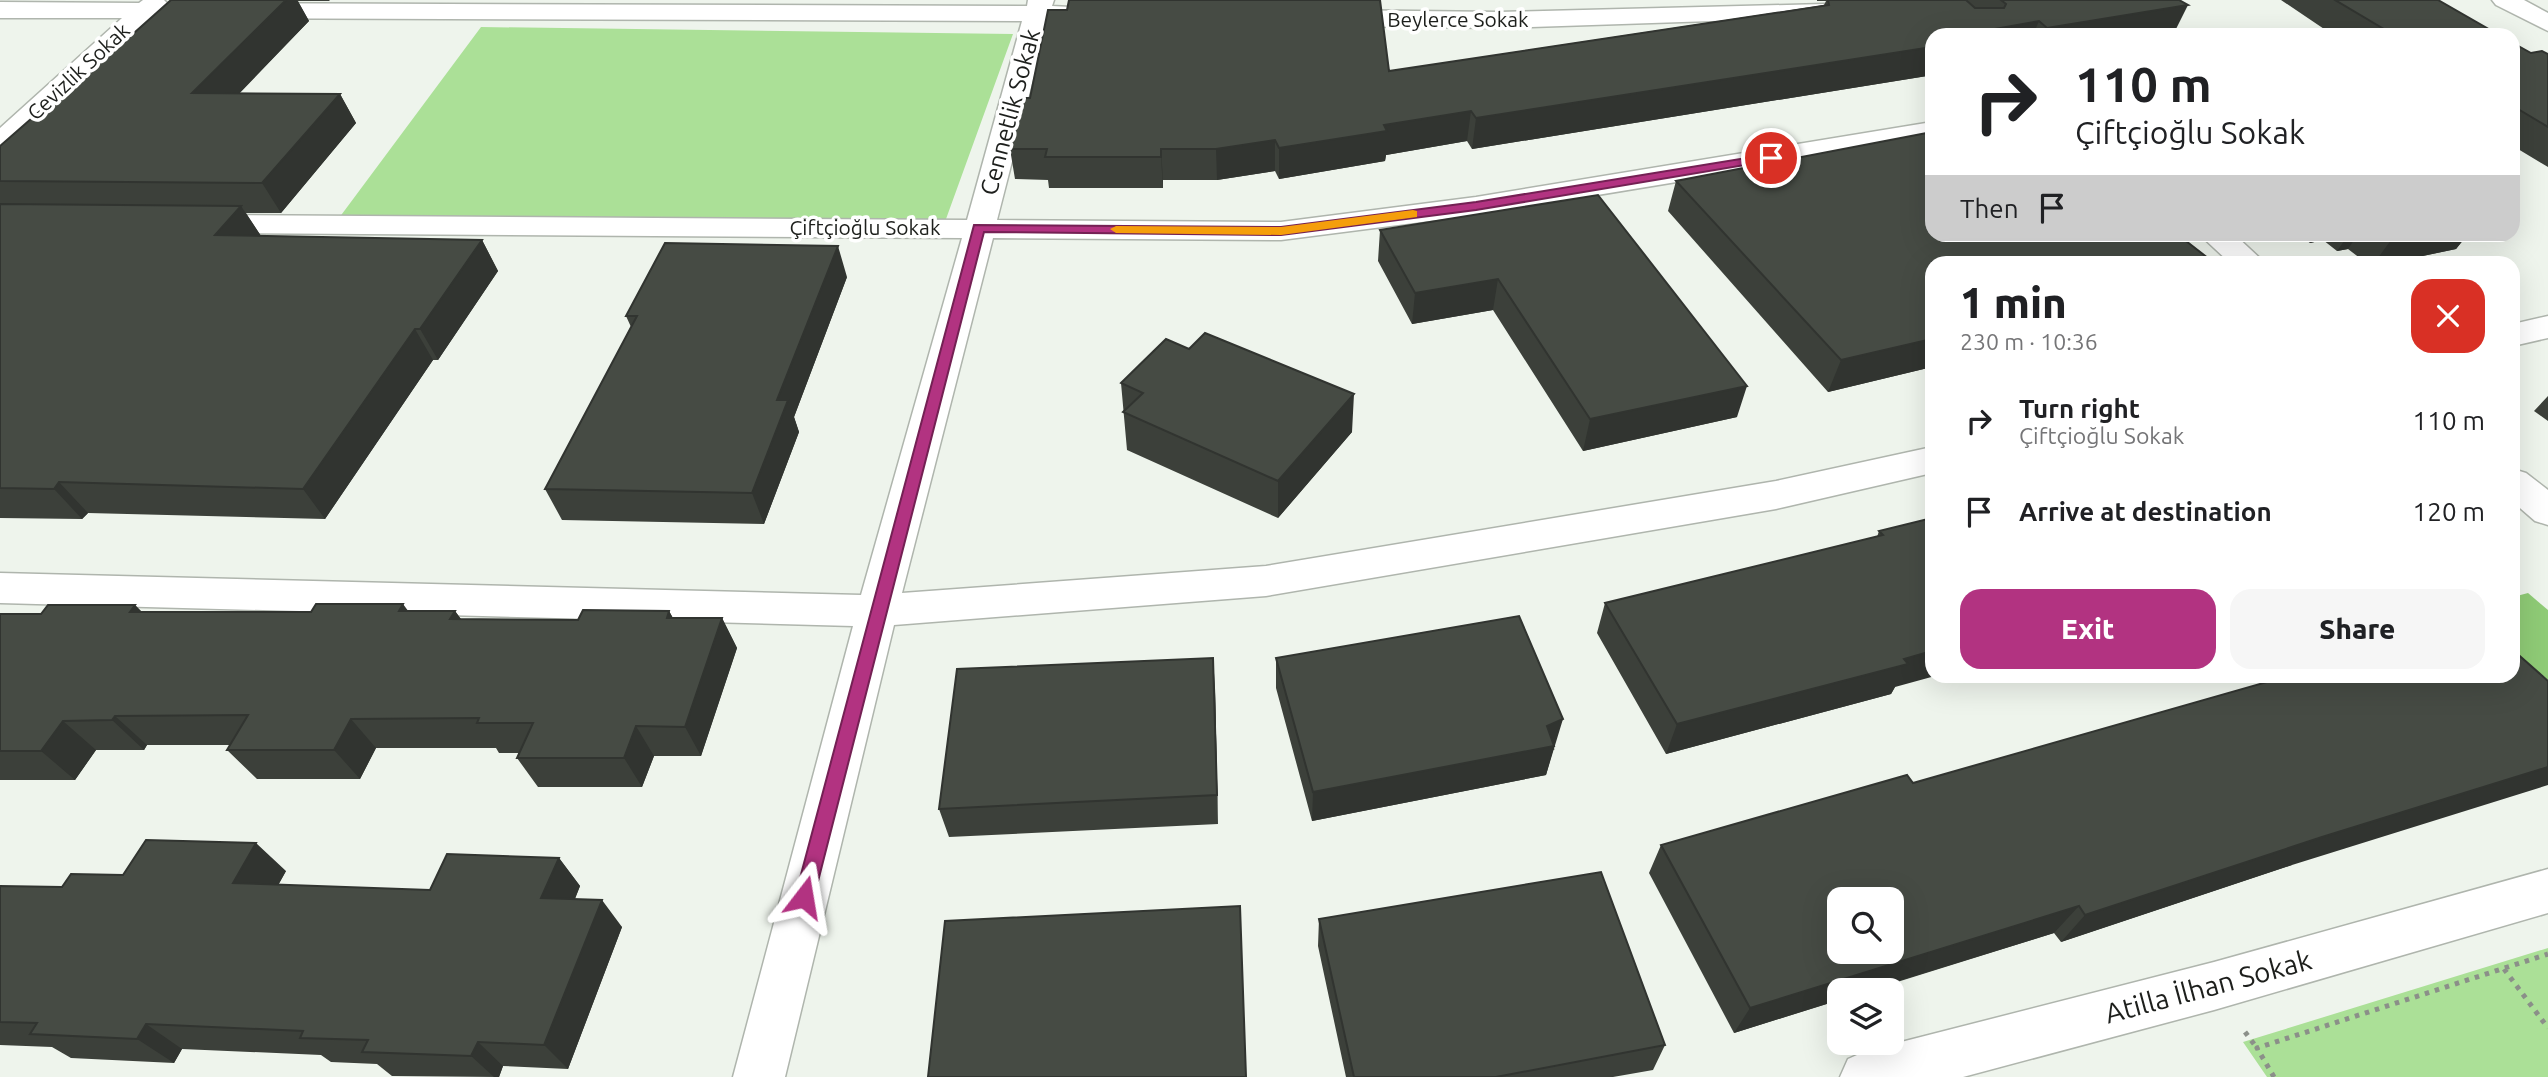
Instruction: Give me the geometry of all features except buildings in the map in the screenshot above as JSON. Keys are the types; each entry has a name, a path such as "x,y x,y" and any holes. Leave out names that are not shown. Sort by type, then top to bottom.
{"street":[{"path":"2505,0 2548,23"},
{"path":"0,9 150,6 1039,7 1121,15"},
{"name":"Cevizlik Sokak","path":"0,143 150,6"},
{"name":"Cennetlik Sokak","path":"759,1077 877,611 1039,7"},
{"name":"Beylerce Sokak","path":"1303,17 1499,20 1854,11"},
{"path":"2520,36 2548,31"},
{"name":"Çiftçioğlu Sokak","path":"168,224 1281,231 1476,206 1925,132"},
{"path":"2224,242 2241,256"},
{"path":"2520,333 2548,327"},
{"path":"0,588 877,611 1266,581 1776,495 1925,462"},
{"path":"2520,488 2548,510"},
{"name":"Atilla İlhan Sokak","path":"1866,1077 2248,976 2548,891"}],"path":[{"path":"2274,1077 2257,1048 2548,954"},
{"path":"2504,969 2548,1028"}],"shaded area":[{"path":"481,27 1013,34 946,219 339,218"},
{"path":"2528,593 2548,610 2548,683 2520,658 2520,595"},
{"path":"2548,948 2548,1077 2267,1077 2243,1042"}],"slow traffic":[{"path":"1116,229 1281,231 1413,214"}],"route":[{"path":"804,897 979,228 1281,231 1476,206 1771,158"}]}
